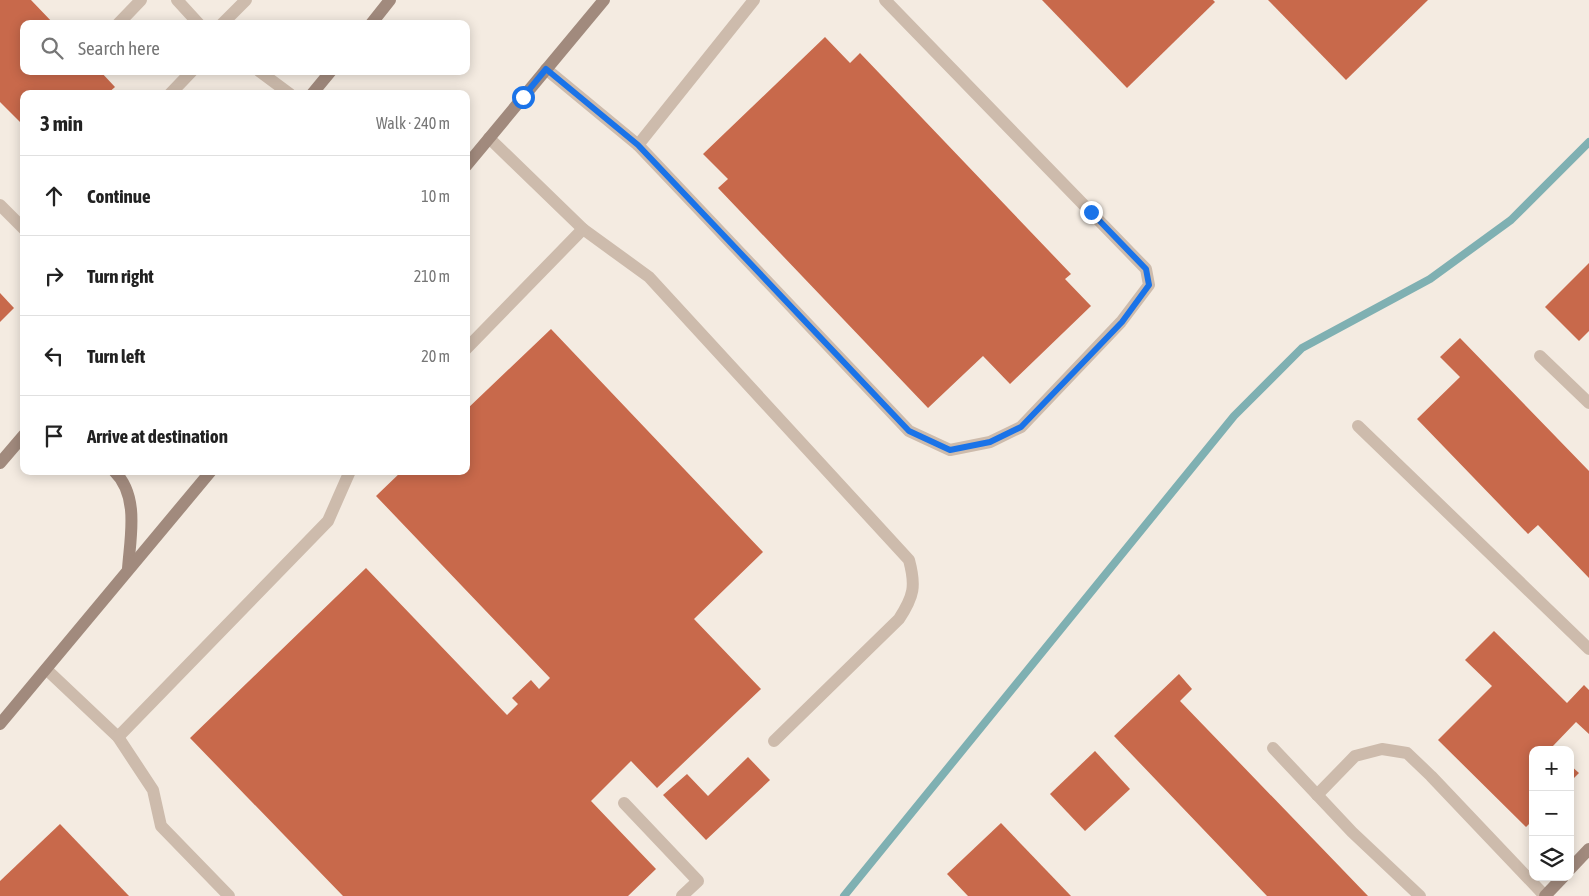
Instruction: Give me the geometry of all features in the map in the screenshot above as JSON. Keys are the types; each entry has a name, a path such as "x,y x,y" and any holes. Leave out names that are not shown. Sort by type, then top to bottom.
{"street":[{"path":"373,20 390,0"},
{"path":"470,161 604,0"},
{"path":"315,90 327,75"},
{"path":"0,464 20,440"},
{"path":"0,464 20,452"},
{"path":"118,475 132,508 128,570"},
{"path":"0,724 208,475"},
{"path":"1574,865 1589,849"},
{"path":"1545,896 1559,881"}],"lane":[{"path":"122,20 141,0"},
{"path":"177,0 195,20"},
{"path":"226,20 246,0"},
{"path":"638,145 754,0"},
{"path":"546,69 638,145 909,431 950,450 990,442 1021,427 1122,322 1149,285 1146,269 885,0"},
{"path":"174,90 188,75"},
{"path":"264,75 285,90"},
{"path":"489,138 584,229 649,277 909,560 914,580 909,604 899,619 774,741"},
{"path":"0,205 20,225"},
{"path":"470,345 584,229"},
{"path":"1540,356 1589,403"},
{"path":"1358,426 1589,649"},
{"path":"118,737 328,521 348,475"},
{"path":"46,669 118,737 153,790 160,826 229,896"},
{"path":"1273,748 1420,896"},
{"path":"1318,795 1355,756 1382,749 1407,753 1545,896"},
{"path":"624,803 698,881 682,896"}],"building":[{"path":"0,0 31,0 50,20 20,20 20,75 104,75 115,87 112,90 20,90 20,122 0,102"},
{"path":"1042,0 1213,0 1215,2 1127,88"},
{"path":"1268,0 1428,0 1346,80"},
{"path":"825,37 850,63 860,53 1071,274 1065,279 1091,306 1010,384 983,356 928,408 718,188 728,179 703,154"},
{"path":"1589,263 1589,331 1579,341 1545,307"},
{"path":"0,293 14,308 0,322"},
{"path":"551,329 763,552 694,619 761,689 657,788 631,761 591,801 656,869 628,896 343,896 190,738 366,568 507,715 518,704 512,698 531,680 539,689 550,678 376,496 398,475 470,475 470,406"},
{"path":"1460,338 1589,471 1589,578 1538,525 1528,534 1417,419 1460,377 1440,357"},
{"path":"1494,631 1567,703 1584,685 1589,690 1589,734 1576,722 1553,746 1529,746 1529,824 1526,827 1438,740 1492,686 1465,660"},
{"path":"1179,674 1192,689 1180,701 1368,896 1267,896 1114,736"},
{"path":"1095,751 1130,789 1085,831 1050,794"},
{"path":"748,757 770,780 706,840 663,795 687,774 708,796"},
{"path":"1574,769 1579,773 1574,778"},
{"path":"1001,823 1071,896 968,896 947,874"},
{"path":"60,824 129,896 0,896 0,881"}],"waterway":[{"path":"844,896 1234,416 1302,348 1430,279 1511,220 1589,142"}],"route":[{"path":"523,97 546,69 638,145 909,431 950,450 990,442 1021,427 1122,322 1149,285 1146,269 1091,212"}]}
